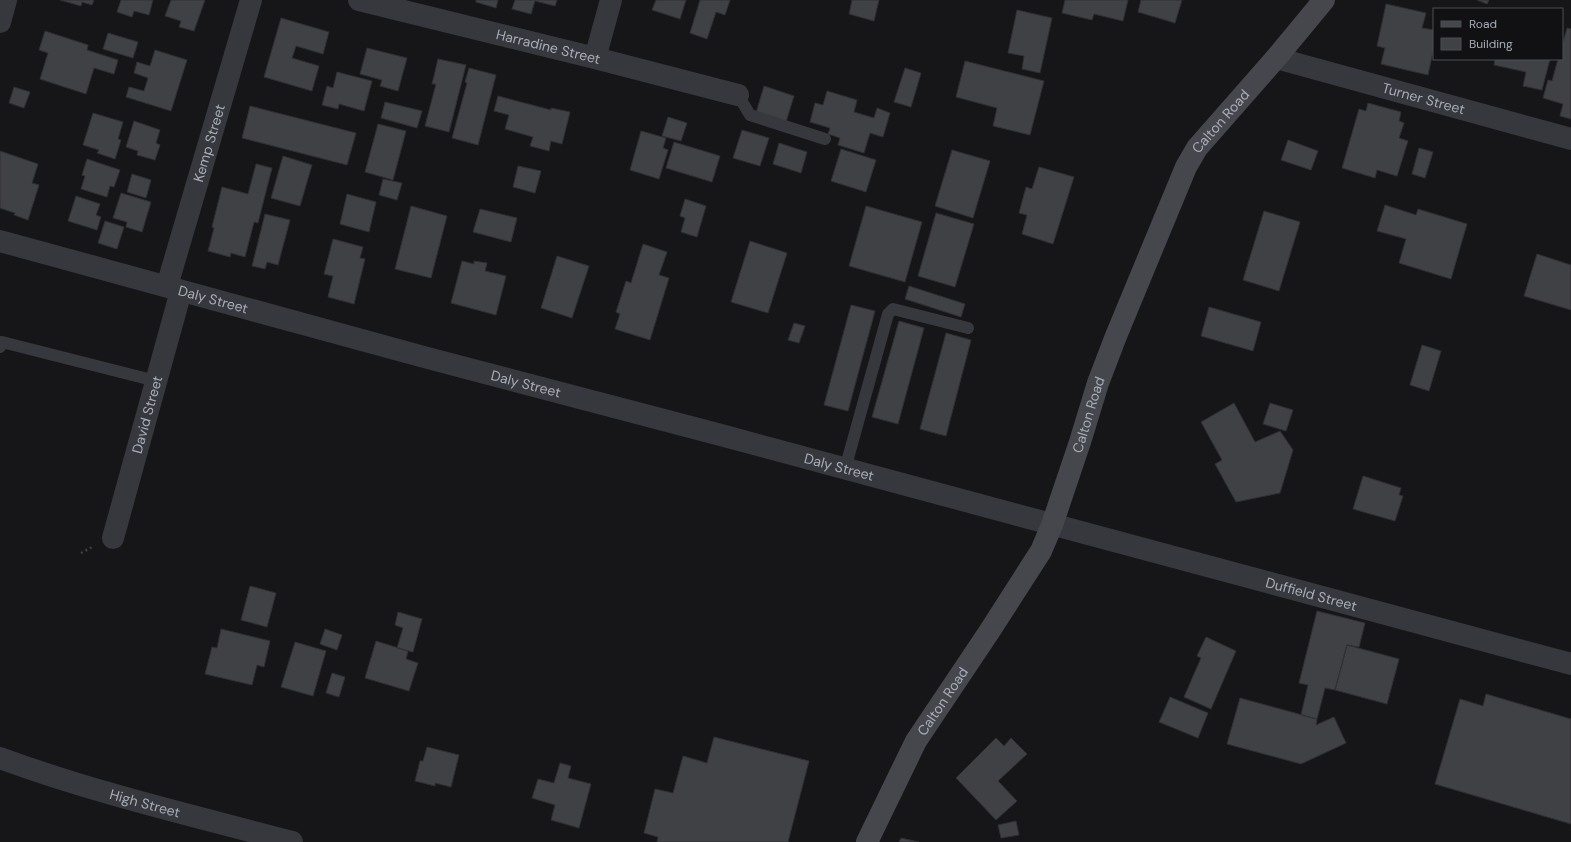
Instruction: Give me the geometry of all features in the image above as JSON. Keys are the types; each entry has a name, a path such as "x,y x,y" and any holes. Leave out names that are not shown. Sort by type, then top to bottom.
{"main road":[{"name":"Calton Road","path":"867,842 916,741 1041,551 1052,525 1098,383 1186,167 1197,148 1276,58 1324,0"}],"street":[{"path":"0,22 6,0"},
{"name":"Kemp Street","path":"174,289 251,0"},
{"name":"Harradine Street","path":"359,0 738,95"},
{"path":"595,58 611,0"},
{"name":"Turner Street","path":"1276,58 1571,139"},
{"name":"Daly Street","path":"0,241 1052,525"},
{"name":"David Street","path":"113,538 156,381 174,289"},
{"name":"Duffield Street","path":"1052,525 1571,664"},
{"name":"High Street","path":"0,758 35,771 135,801 292,842"}],"lane":[{"path":"738,95 750,115 825,139"},
{"path":"845,469 888,314 893,309 968,328"},
{"path":"0,347 2,342 156,381"}],"building":[{"path":"60,0 94,0 92,5 82,2 81,6"},
{"path":"121,0 153,0 149,15 134,11 132,17 117,12"},
{"path":"171,0 205,0 194,31 179,27 181,21 165,16"},
{"path":"476,0 498,0 496,8 476,2"},
{"path":"515,0 557,0 555,6 535,1 531,14 512,9"},
{"path":"656,0 686,0 680,19 652,10"},
{"path":"700,0 730,0 725,15 716,12 707,39 690,33"},
{"path":"852,0 879,0 874,21 849,14"},
{"path":"1065,0 1128,0 1123,21 1094,14 1092,20 1062,13"},
{"path":"1141,0 1182,0 1175,23 1138,12"},
{"path":"1477,0 1489,0 1487,4"},
{"path":"1386,4 1426,13 1422,28 1433,30 1433,52 1428,75 1381,64 1385,48 1377,46"},
{"path":"1017,10 1052,18 1040,73 1022,69 1024,56 1008,53"},
{"path":"281,18 329,32 323,54 296,46 292,58 319,66 312,91 264,77"},
{"path":"1567,28 1571,29 1571,119 1560,116 1563,104 1543,98 1548,80 1552,81 1558,60 1563,60 1563,42"},
{"path":"45,31 88,45 87,50 118,60 114,74 94,68 86,94 40,79 48,53 39,50"},
{"path":"108,33 138,42 133,58 103,49"},
{"path":"367,48 407,58 398,91 380,86 382,80 360,74"},
{"path":"155,50 187,60 171,111 126,97 129,87 144,91 148,78 134,73 137,62 150,66"},
{"path":"438,59 466,65 449,132 425,126 436,84 432,84"},
{"path":"1495,60 1550,60 1542,90 1523,86 1526,72 1494,65"},
{"path":"965,61 1044,81 1030,135 993,126 997,108 956,97"},
{"path":"469,68 496,75 478,145 452,138 467,83 465,82"},
{"path":"905,68 921,73 911,107 894,102"},
{"path":"337,72 372,81 364,111 339,104 338,109 322,105 327,86 333,88"},
{"path":"764,86 794,96 786,122 756,113"},
{"path":"14,87 30,92 24,108 9,103"},
{"path":"827,91 857,100 854,112 874,118 877,108 890,113 883,137 870,133 864,153 838,145 840,138 828,134 830,128 810,122 815,103 823,105"},
{"path":"498,96 551,110 551,108 570,112 562,144 551,141 549,151 530,146 533,137 505,129 509,115 494,111"},
{"path":"385,102 422,111 417,128 381,118"},
{"path":"1368,103 1401,112 1399,121 1404,123 1399,138 1408,141 1397,176 1377,170 1375,178 1342,168 1359,109 1366,111"},
{"path":"250,106 356,133 347,165 242,138"},
{"path":"93,113 123,122 118,139 121,140 115,159 97,153 99,150 83,145"},
{"path":"668,117 687,123 681,141 662,136"},
{"path":"134,121 160,130 156,143 160,145 155,160 137,155 138,151 126,147"},
{"path":"378,124 406,131 393,180 365,172"},
{"path":"742,130 769,138 760,166 733,158"},
{"path":"641,131 666,138 663,148 668,150 659,179 630,170"},
{"path":"1288,140 1318,151 1311,170 1281,160"},
{"path":"674,142 720,156 712,182 666,168"},
{"path":"779,143 807,152 801,173 773,164"},
{"path":"1419,148 1433,152 1425,178 1412,174"},
{"path":"841,149 876,160 866,192 831,181"},
{"path":"952,150 990,161 973,218 935,206"},
{"path":"0,151 38,164 32,183 39,185 28,220 14,215 15,213 0,208"},
{"path":"283,156 312,165 300,206 271,198"},
{"path":"87,159 120,170 114,187 110,186 107,197 81,189 85,176 82,175"},
{"path":"256,164 272,168 258,223 254,222 245,257 231,253 230,257 208,251 214,228 212,227 222,187 248,194"},
{"path":"518,166 541,171 535,193 513,187"},
{"path":"1039,167 1074,177 1053,244 1022,234 1027,215 1019,213 1026,187 1032,189"},
{"path":"132,174 151,180 146,198 127,192"},
{"path":"383,179 402,183 397,200 379,195"},
{"path":"121,193 151,202 142,232 126,227 127,222 113,218"},
{"path":"347,194 376,202 369,232 340,224"},
{"path":"76,196 100,204 96,215 101,217 97,230 68,221"},
{"path":"685,199 706,206 697,237 681,232 685,218 680,216"},
{"path":"1385,205 1416,215 1418,209 1467,224 1451,279 1399,263 1406,239 1377,231"},
{"path":"411,206 447,216 431,278 395,269"},
{"path":"866,206 922,222 905,282 849,266"},
{"path":"480,209 517,218 511,242 473,232"},
{"path":"1264,211 1300,222 1279,291 1243,280"},
{"path":"936,213 974,224 955,287 918,276"},
{"path":"265,214 290,220 278,265 267,262 265,269 252,266"},
{"path":"105,221 124,227 117,249 98,243"},
{"path":"333,239 363,247 360,258 365,259 354,304 328,297 333,276 324,274"},
{"path":"750,241 787,253 768,313 731,302"},
{"path":"643,244 667,252 659,275 669,278 650,340 615,329 620,314 616,312 626,281 631,283"},
{"path":"1537,254 1571,265 1571,310 1524,296"},
{"path":"557,256 589,266 572,318 541,308"},
{"path":"462,261 474,264 474,261 487,263 485,271 506,276 496,315 451,303"},
{"path":"909,286 965,304 961,317 905,299"},
{"path":"851,305 875,311 848,411 824,405"},
{"path":"1209,307 1261,322 1253,351 1201,336"},
{"path":"899,321 924,328 898,424 872,417"},
{"path":"794,323 805,326 799,343 788,340"},
{"path":"946,333 971,340 946,436 920,429"},
{"path":"1422,345 1441,351 1429,391 1410,385"},
{"path":"1234,403 1255,442 1280,431 1293,450 1280,493 1236,502 1215,464 1222,460 1201,422"},
{"path":"1270,403 1293,410 1286,431 1263,424"},
{"path":"1363,476 1401,488 1399,495 1403,496 1395,521 1353,509"},
{"path":"250,586 276,593 267,627 241,620"},
{"path":"1317,611 1365,623 1359,647 1347,645 1335,690 1325,688 1317,719 1301,715 1308,685 1299,683"},
{"path":"398,612 422,619 413,652 397,648 403,628 395,625"},
{"path":"221,629 270,641 264,667 257,665 252,685 205,674 212,647 217,648"},
{"path":"325,629 342,635 337,650 320,644"},
{"path":"1206,637 1236,651 1211,709 1184,697 1201,658 1197,656"},
{"path":"376,641 408,651 406,659 418,663 409,691 365,678"},
{"path":"295,642 326,651 313,696 281,687"},
{"path":"1347,645 1399,659 1387,704 1335,690"},
{"path":"332,673 345,677 339,697 326,693"},
{"path":"1486,694 1571,719 1571,824 1435,784 1460,699 1483,706"},
{"path":"1170,697 1208,713 1198,738 1159,722"},
{"path":"1240,698 1317,719 1316,725 1334,717 1346,743 1301,764 1227,744"},
{"path":"714,737 809,761 788,842 657,842 658,837 644,833 655,789 673,793 683,756 707,763"},
{"path":"996,738 1004,746 1011,738 1027,754 998,781 1017,801 996,820 956,778"},
{"path":"427,747 459,755 451,787 435,783 435,786 415,781 420,761 423,761"},
{"path":"560,763 571,766 568,778 591,784 579,828 551,820 555,805 532,798 538,779 554,783"},
{"path":"1016,821 1019,835 1001,838 998,825"},
{"path":"901,838 919,842 899,842"}]}
